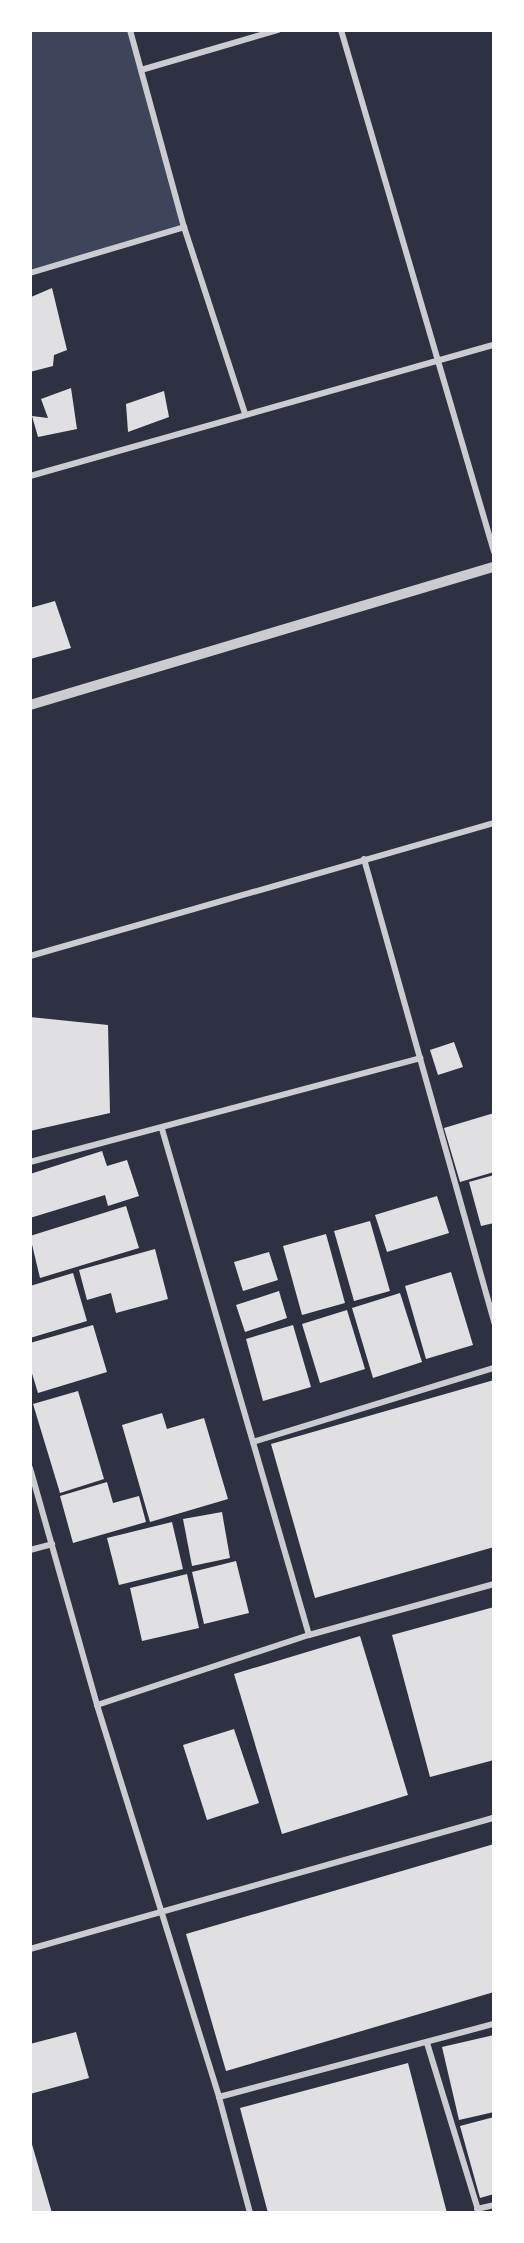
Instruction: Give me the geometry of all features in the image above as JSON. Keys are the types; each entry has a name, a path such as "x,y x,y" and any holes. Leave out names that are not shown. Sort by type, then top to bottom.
{"street":[{"path":"130,30 184,227 245,414"},
{"path":"141,70 279,30"},
{"path":"341,30 437,364 494,552"},
{"path":"30,273 184,227"},
{"path":"30,476 245,414 437,364 494,345"},
{"path":"30,705 494,567"},
{"path":"30,956 494,823"},
{"path":"364,859 494,1323"},
{"path":"30,1162 162,1130 420,1058"},
{"path":"162,1130 309,1635"},
{"path":"253,1442 494,1368"},
{"path":"30,1468 97,1705 219,2097 250,2213"},
{"path":"30,1550 52,1544"},
{"path":"97,1705 309,1635 494,1584"},
{"path":"30,1949 494,1818"},
{"path":"219,2097 494,2024"},
{"path":"427,2043 478,2211 494,2205"}],"shaded area":[{"path":"30,30 130,30 184,227 30,273"}],"building":[{"path":"52,288 67,350 54,355 53,366 30,372 31,297"},
{"path":"71,388 77,429 38,437 32,416 48,418 41,399"},
{"path":"164,391 169,417 128,432 126,404"},
{"path":"55,601 71,648 30,659 30,608"},
{"path":"30,1017 108,1025 110,1113 30,1131"},
{"path":"454,1042 463,1067 438,1075 430,1050"},
{"path":"494,1113 494,1172 460,1182 444,1128"},
{"path":"102,1151 107,1166 127,1160 139,1196 108,1206 105,1195 30,1218 30,1174"},
{"path":"494,1175 494,1223 481,1226 469,1182"},
{"path":"437,1196 449,1233 387,1252 375,1215"},
{"path":"126,1206 139,1248 40,1278 30,1236"},
{"path":"370,1221 390,1291 354,1301 334,1231"},
{"path":"326,1234 345,1303 302,1315 283,1246"},
{"path":"155,1249 168,1299 116,1313 111,1293 87,1300 79,1270"},
{"path":"269,1252 278,1280 243,1291 234,1262"},
{"path":"451,1272 473,1345 426,1359 405,1286"},
{"path":"73,1273 87,1321 30,1338 30,1286"},
{"path":"279,1291 287,1318 245,1332 236,1305"},
{"path":"400,1293 422,1362 373,1378 352,1308"},
{"path":"347,1310 365,1369 320,1383 302,1324"},
{"path":"93,1325 107,1372 38,1393 30,1367 30,1343"},
{"path":"293,1325 311,1387 263,1401 246,1339"},
{"path":"494,1380 494,1547 315,1598 271,1444"},
{"path":"78,1391 104,1479 60,1493 33,1404"},
{"path":"162,1413 167,1429 204,1418 228,1499 150,1522 122,1425"},
{"path":"107,1482 113,1503 139,1496 146,1522 73,1543 60,1496"},
{"path":"222,1512 230,1558 192,1566 183,1519"},
{"path":"172,1522 183,1569 119,1585 107,1538"},
{"path":"236,1561 249,1613 204,1624 192,1572"},
{"path":"187,1574 199,1628 142,1641 130,1588"},
{"path":"494,1607 494,1760 430,1777 392,1635"},
{"path":"360,1636 408,1795 282,1834 234,1674"},
{"path":"234,1729 259,1803 207,1820 183,1745"},
{"path":"494,1844 494,1992 226,2071 186,1934"},
{"path":"76,2032 89,2078 30,2094 30,2044"},
{"path":"494,2035 494,2112 459,2120 442,2047"},
{"path":"408,2063 447,2213 268,2213 240,2108"},
{"path":"494,2117 494,2194 480,2198 460,2126"},
{"path":"31,2141 52,2213 30,2213"}]}
